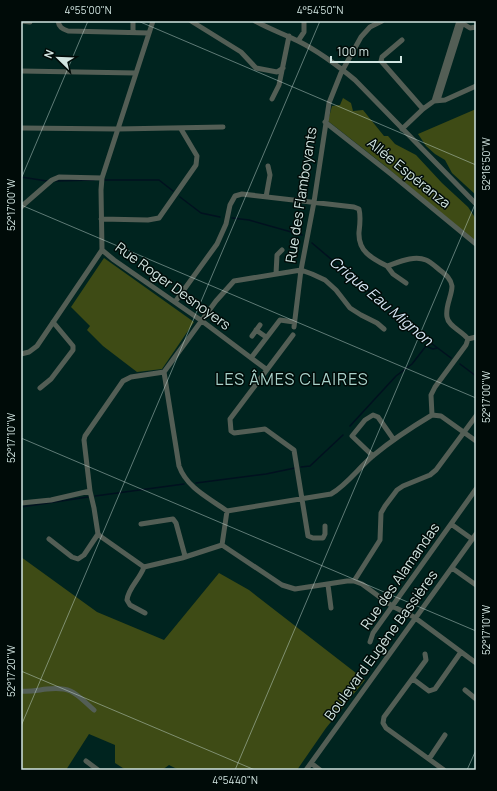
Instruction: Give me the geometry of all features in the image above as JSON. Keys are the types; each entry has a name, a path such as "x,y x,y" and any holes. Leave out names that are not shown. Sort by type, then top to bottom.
{"street":[{"path":"21,21 30,22"},
{"path":"58,21 58,25 68,31 149,33"},
{"path":"133,21 133,32"},
{"name":"Rue Roger Desnoyers","path":"153,21 102,178 100,190 102,250 114,260 202,320 266,369"},
{"path":"191,21 241,52 256,68 277,72 283,68"},
{"path":"255,21 289,36 327,58 342,69 355,80 476,204"},
{"path":"298,41 304,32 304,21"},
{"name":"Rue des Flamboyants","path":"266,337 280,320 294,325 301,270 314,202 329,103 342,69 361,37 370,27 382,21"},
{"path":"436,100 462,22 470,28 476,27"},
{"path":"272,99 279,85 289,36"},
{"path":"402,40 382,57 381,61 422,109"},
{"path":"21,71 136,73"},
{"path":"402,129 422,109 436,100 445,100 476,86"},
{"name":"Allée Espéranza","path":"325,122 476,244"},
{"path":"21,128 180,129 196,127 224,127"},
{"path":"101,219 141,220 159,218 196,165 197,156 180,129"},
{"path":"266,197 270,175 268,166"},
{"path":"21,207 52,180 59,178 102,178"},
{"path":"175,302 217,244 226,224 230,204 235,196 242,194 346,205 359,209 359,240 362,249 376,261 387,266 393,274 406,283"},
{"path":"21,354 33,350 102,250"},
{"path":"276,274 277,255 282,250"},
{"path":"387,266 417,258 426,260 444,273 452,284 447,317 451,324 464,333 468,339"},
{"path":"144,567 98,534 90,491 84,440 85,436 123,381 132,377 164,372 216,301 234,281 301,270 325,280 336,290 350,308 377,323 384,329"},
{"path":"40,388 51,379 73,350 73,346 53,322"},
{"path":"252,336 260,325"},
{"path":"251,358 266,337 256,330"},
{"path":"293,335 230,419 231,431 234,433 265,429 294,450 308,536 313,538 323,538 325,534 325,526"},
{"path":"468,339 476,337"},
{"path":"432,415 431,395 435,387 466,345 468,339"},
{"path":"164,372 179,466 183,476 190,486 227,512 331,494 373,456 432,415 441,416 476,441"},
{"path":"373,456 352,436 366,420 373,415 378,417 394,440"},
{"path":"354,582 380,540 381,514 396,490 402,486 426,477 436,470 476,416"},
{"name":"Rue des Alamandas","path":"370,642 373,633 476,489"},
{"path":"21,503 51,500 90,491"},
{"path":"222,545 227,512"},
{"path":"141,524 173,519 176,523 185,556"},
{"name":"Rue des Alamandas","path":"451,524 472,540"},
{"path":"50,539 72,557 78,559 84,555 98,534"},
{"name":"Boulevard Eugène Bassières","path":"306,770 476,534"},
{"path":"144,567 222,545"},
{"path":"222,545 282,585 295,589 346,581 362,584 392,606 415,618 476,662"},
{"path":"144,567 142,573 129,592 127,600 130,605 145,613"},
{"path":"452,568 476,585"},
{"path":"328,585 331,608"},
{"path":"413,679 429,690 435,689 461,652"},
{"path":"425,654 426,660 384,717 383,723 386,728 444,770"},
{"path":"21,691 34,692 45,689 64,688 73,692 94,710"},
{"path":"465,690 476,699"},
{"path":"429,759 446,735"},
{"path":"86,761 98,770"},
{"path":"311,763 320,770"}],"green space":[{"path":"343,98 351,103 353,111 363,110 384,136 388,136 395,144 416,155 442,183 468,207 476,219 476,242 384,165 328,121 332,106 340,105"},
{"path":"476,109 476,195 452,173 445,160 426,146 418,134"},
{"path":"104,258 194,322 162,369 137,372 103,346 87,330 90,326 71,307"},
{"path":"21,557 97,612 164,640 219,573 249,590 365,680 326,728 297,770 179,770 169,765 162,770 126,770 115,763 115,745 89,734 66,770 21,770"}],"waterway":[{"name":"Crique Eau Mignon","path":"21,177 47,181"},
{"name":"Crique Eau Mignon","path":"56,181 94,180"},
{"name":"Crique Eau Mignon","path":"104,180 159,180 173,191"},
{"name":"Crique Eau Mignon","path":"180,197 201,213 220,217"},
{"name":"Crique Eau Mignon","path":"232,218 249,220 302,235"},
{"name":"Crique Eau Mignon","path":"312,243 423,337 451,358"},
{"path":"350,426 396,376 412,364 426,346 433,349 437,348"},
{"name":"Crique Eau Mignon","path":"460,364 476,376"},
{"path":"301,467 310,466 343,435"},
{"path":"196,483 266,474 295,468"},
{"path":"95,496 184,484"},
{"path":"21,507 88,497"}],"district":[{"name":"LES ÂMES CLAIRES","path":"292,379"}]}
